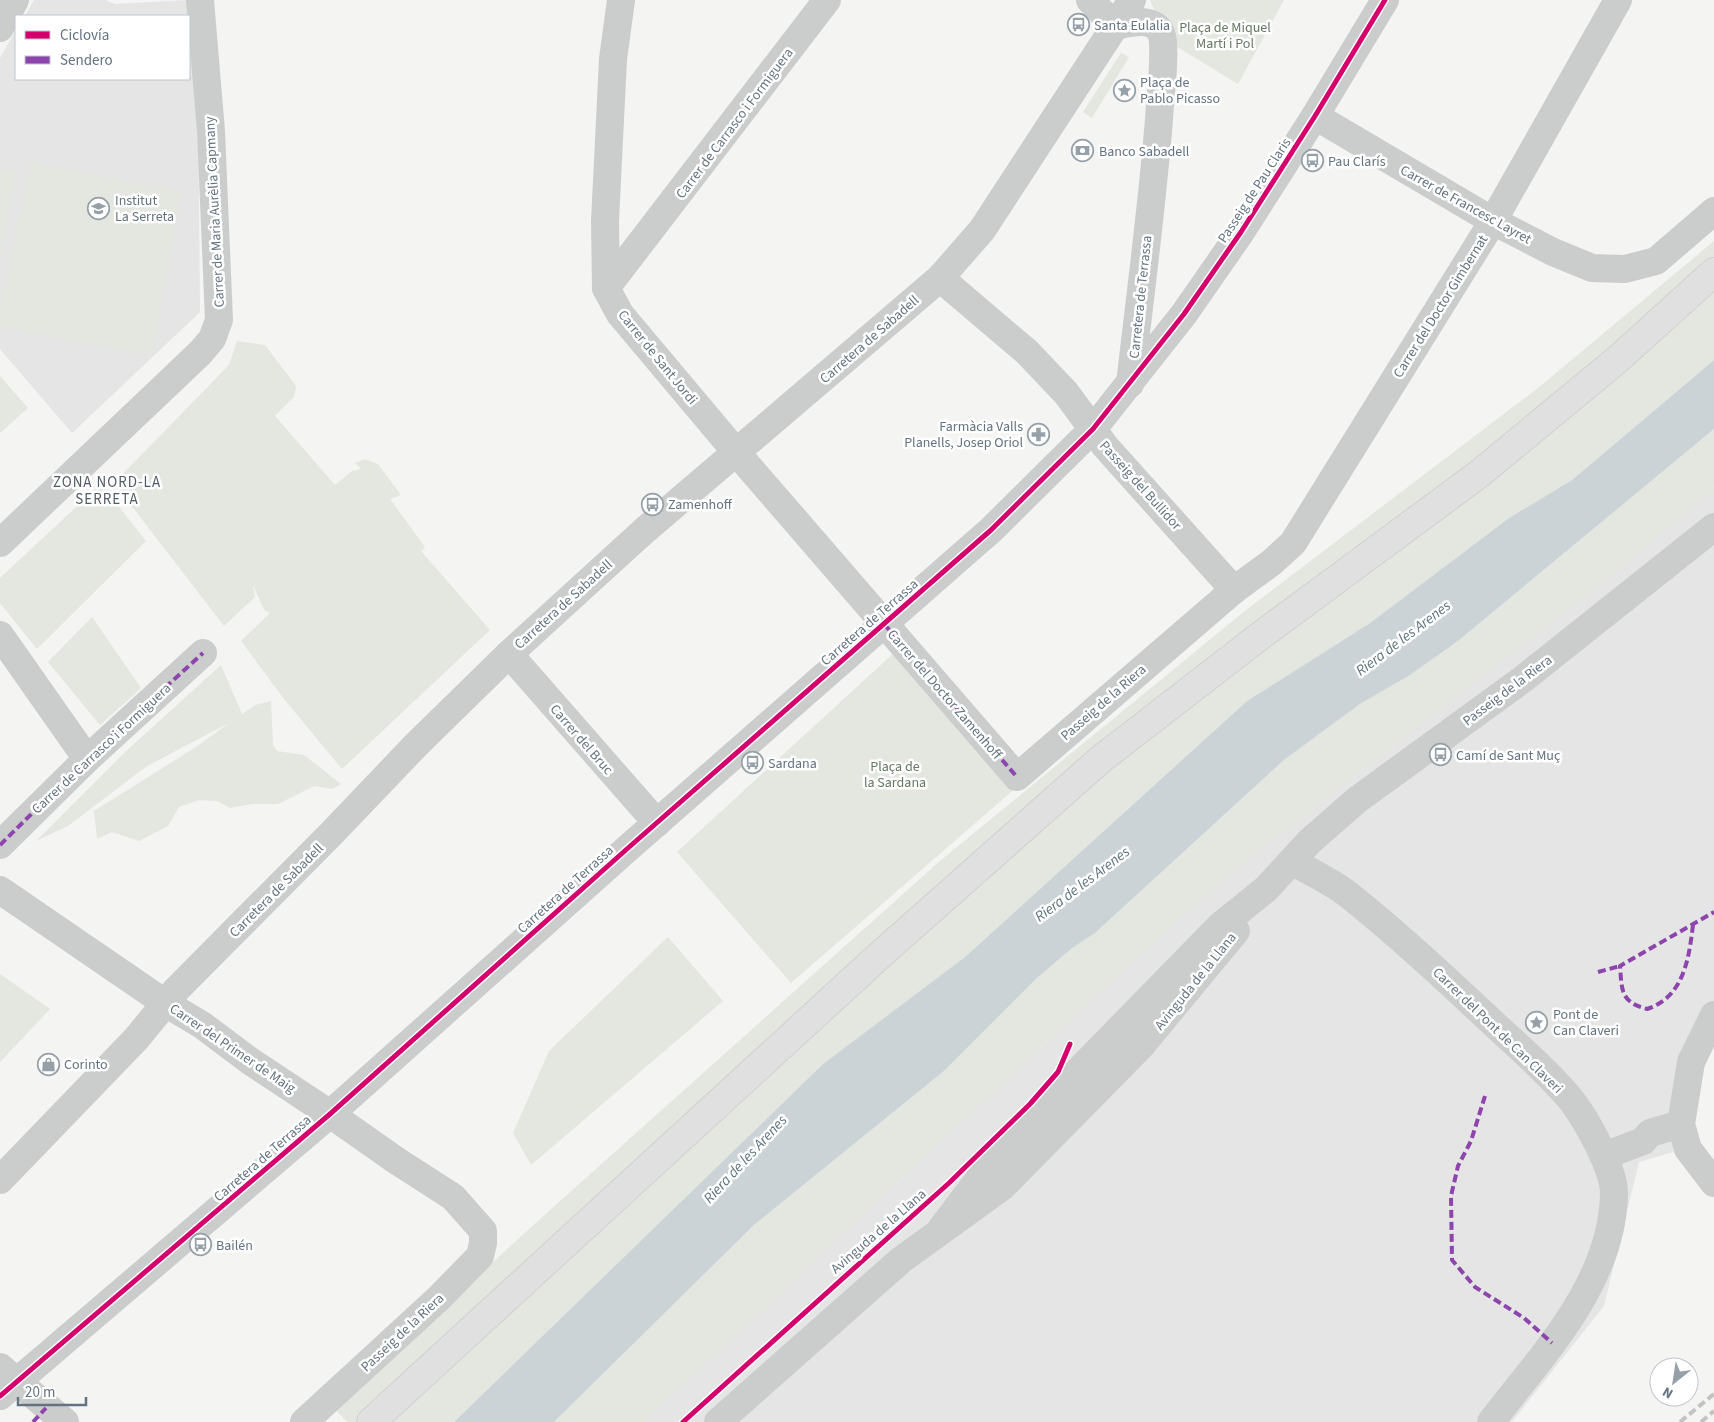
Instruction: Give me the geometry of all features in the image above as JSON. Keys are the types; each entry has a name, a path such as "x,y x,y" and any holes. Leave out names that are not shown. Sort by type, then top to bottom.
{"main road":[{"path":"371,1422 880,955 1101,759 1260,636 1479,474 1618,359 1714,272"}],"street":[{"path":"0,28 15,0"},
{"name":"Carrer de Maria Aurèlia Capmany","path":"0,543 200,353 212,338 219,320 211,130 200,0"},
{"name":"Carrer de Sant Jordi","path":"621,0 613,59 605,221 606,288 620,314 736,452"},
{"name":"Carrer de Carrasco i Formiguera","path":"606,288 629,244 674,203 827,0"},
{"path":"1090,0 1115,26"},
{"name":"Carretera de Sabadell","path":"0,1180 136,1039 166,1003 416,745 509,654 645,530 940,278 982,230 1132,0"},
{"name":"Passeig de Pau Claris","path":"1130,384 1184,314 1240,232 1315,116 1385,0"},
{"name":"Carrer del Doctor Gimbernat","path":"1234,590 1271,564 1293,543 1493,221 1618,0"},
{"name":"Carretera de Terrassa","path":"6,1382 330,1114 657,823 991,530 1093,430 1130,384 1158,135 1162,82 1162,35 1154,25 1141,21 1115,26"},
{"name":"Carrer de Francesc Layret","path":"1315,116 1493,221 1553,252 1592,268 1625,269 1656,261 1714,211"},
{"path":"605,221 612,240 629,244"},
{"name":"Passeig del Bullidor","path":"940,278 1028,352 1066,393 1093,430 1234,590"},
{"name":"Carrer del Doctor Zamenhoff","path":"736,452 1017,777"},
{"name":"Passeig de la Riera","path":"1303,849 1357,800 1523,679 1714,527"},
{"name":"Passeig de la Riera","path":"1017,777 1234,590"},
{"path":"0,634 87,759"},
{"name":"Carrer de Carrasco i Formiguera","path":"0,845 87,759 203,653"},
{"name":"Carrer del Bruc","path":"509,654 657,823"},
{"name":"Avinguda de la Llana","path":"718,1422 901,1260 941,1228 1002,1149 1220,926 1266,889 1303,849"},
{"name":"Carrer del Pont de Can Claveri","path":"1303,849 1328,864 1350,896"},
{"name":"Carrer del Pont de Can Claveri","path":"1303,849 1350,896 1454,986 1546,1072 1573,1103 1604,1156 1614,1192 1608,1239 1594,1275 1573,1313 1491,1422"},
{"name":"Carrer del Primer de Maig","path":"0,890 166,1003 202,1025 250,1061 396,1161 453,1197 483,1231"},
{"path":"1714,1015 1691,1062 1680,1124 1688,1149 1714,1183"},
{"path":"1604,1156 1643,1141 1650,1134 1680,1124"},
{"name":"Passeig de la Riera","path":"304,1422 439,1298 480,1256 483,1231"},
{"path":"6,1382 48,1417"}],"shaded area":[{"name":"Institut La Serreta","path":"34,0 105,0 115,4 188,0 189,15 26,15"},
{"name":"Institut La Serreta","path":"190,21 198,104 200,312 72,433 0,349 0,58 15,32 15,80 190,80"},
{"path":"1714,487 1714,1040 1700,1067 1692,1128 1673,1152 1639,1162 1604,1306 1512,1422 643,1422 1057,1032 1229,874 1625,565"}],"green space":[{"name":"Plaça de Miquel Martí i Pol","path":"1150,0 1284,0 1238,84 1169,42"},
{"name":"Plaça de Pablo Picasso","path":"1121,53 1129,57 1092,118 1083,112"},
{"path":"31,163 181,191 153,356 0,328 0,309"},
{"path":"0,169 16,172 0,266"},
{"path":"1714,241 1714,360 1572,480 1509,518 1370,623 1247,701 965,957 823,1064 454,1422 347,1422 334,1408 540,1219 941,860 1246,610 1538,388"},
{"path":"237,341 265,345 296,386 294,397 275,416 335,485 352,471 361,469 355,463 365,459 378,464 401,495 390,499 425,547 421,551 490,630 342,769 284,699 241,641 270,613 264,610 253,585 255,597 224,626 114,483 229,365"},
{"path":"0,376 28,408 0,433"},
{"path":"1714,429 1714,487 1625,565 1229,874 1057,1032 643,1422 554,1422 754,1225 944,1071 1037,978 1071,949 1095,933 1284,760 1360,704 1410,675 1458,641"},
{"path":"101,484 146,541 37,649 0,603 0,578"},
{"path":"92,617 141,688 100,725 48,662"},
{"name":"Plaça de la Sardana","path":"909,639 1033,773 791,983 677,852"},
{"path":"221,665 242,714 255,705 271,701 273,745 277,751 304,755 341,784 332,789 314,786 278,804 252,804 230,808 217,801 199,800 179,807 168,826 139,841 112,832 97,839 94,811 196,747 229,723 147,766 68,826 36,841 124,753"},
{"path":"668,937 723,1001 531,1165 513,1133 549,1051"},
{"path":"0,974 50,1009 0,1062"}],"water":[{"name":"Riera de les Arenes","path":"1714,360 1714,429 1458,641 1410,675 1360,704 1284,760 1095,933 1071,949 1037,978 944,1071 754,1225 554,1422 454,1422 823,1064 965,957 1247,701 1370,623 1509,518 1572,480"}],"railway":[{"path":"1680,1422 1714,1394"},
{"path":"1701,1422 1714,1411"}],"marked path":[{"path":"884,624 1017,777"},
{"path":"0,845 87,759 203,653"},
{"path":"1693,925 1682,975 1677,986 1669,995 1647,1009 1627,999 1622,988 1620,966 1714,912"},
{"path":"1598,972 1620,966"},
{"path":"1485,1096 1471,1141 1458,1166 1451,1196 1452,1260 1475,1287 1524,1318 1552,1343"},
{"path":"33,1422 46,1408"}],"cycle path":[{"path":"0,1396 330,1114 628,848 991,530 1093,429 1184,314 1241,232 1315,116 1385,0"},
{"path":"683,1422 949,1183 1030,1104 1058,1072 1070,1044"}],"place":[{"name":"Santa Eulalia","path":"1078,25"},
{"name":"Plaça de Pablo Picasso","path":"1124,90"},
{"name":"Banco Sabadell","path":"1083,151"},
{"name":"Pau Clarís","path":"1312,161"},
{"name":"Institut La Serreta","path":"99,208"},
{"name":"Farmàcia Valls Planells, Josep Oriol","path":"1039,434"},
{"name":"Zamenhoff","path":"652,504"},
{"name":"Camí de Sant Muç","path":"1440,755"},
{"name":"Sardana","path":"752,763"},
{"name":"Pont de Can Claveri","path":"1537,1022"},
{"name":"Corinto","path":"48,1064"},
{"name":"Bailén","path":"200,1245"}],"district":[{"name":"ZONA NORD-LA SERRETA","path":"107,490"}]}
